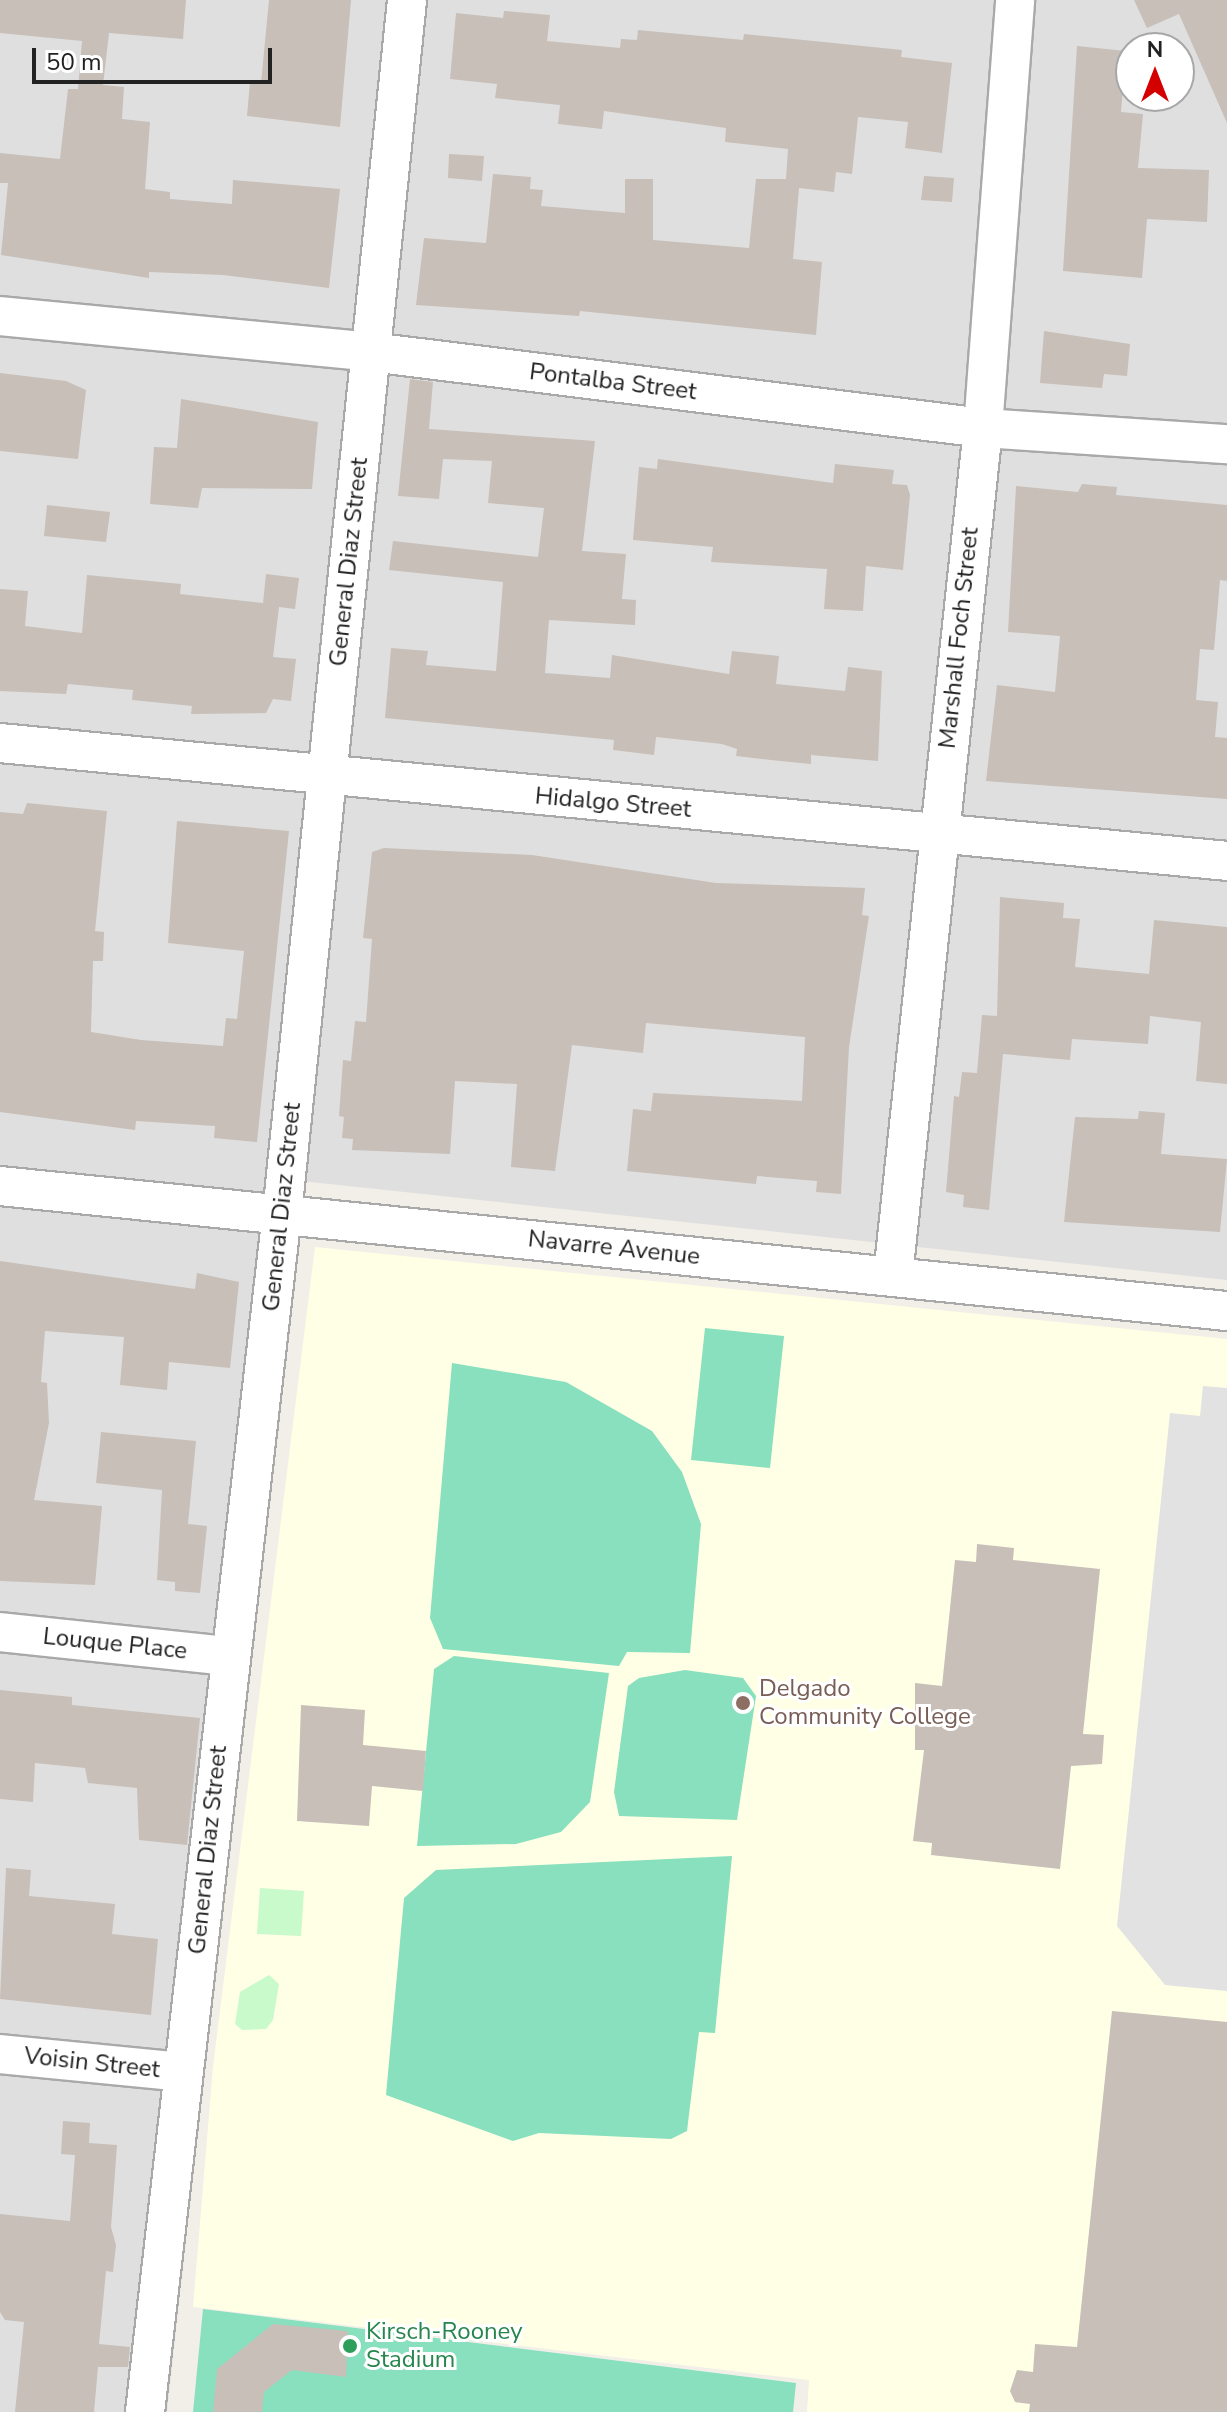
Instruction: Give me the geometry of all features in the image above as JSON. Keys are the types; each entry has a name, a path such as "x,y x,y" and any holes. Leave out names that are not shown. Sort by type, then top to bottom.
{"street":[{"name":"General Diaz Street","path":"145,2412 229,1656 282,1214 407,0"},
{"name":"Marshall Foch Street","path":"893,1276 983,428 1015,0"},
{"name":"Pontalba Street","path":"0,316 371,352 983,428 1227,444"},
{"name":"Hidalgo Street","path":"0,743 327,777 1227,861"},
{"name":"Navarre Avenue","path":"0,1186 1227,1311"},
{"name":"Louque Place","path":"0,1632 229,1656"},
{"name":"Voisin Street","path":"0,2054 183,2072"}],"shaded area":[{"path":"0,0 1227,0 1227,1280 301,1181 167,2412 0,2412"},
{"name":"Delgado Community College","path":"315,1247 1227,1339 1227,2412 807,2412 809,2380 193,2307 213,2067"},
{"path":"1203,1386 1227,1388 1227,1991 1165,1985 1117,1926 1170,1413 1200,1416"}],"green space":[{"path":"705,1328 784,1336 770,1468 691,1460"},
{"path":"452,1363 566,1382 652,1431 682,1472 701,1524 690,1653 627,1652 619,1666 443,1649 430,1618"},
{"path":"454,1656 609,1673 590,1802 561,1832 516,1844 417,1846 434,1669"},
{"path":"685,1670 743,1678 756,1696 737,1820 619,1816 614,1792 628,1686 639,1678"},
{"path":"732,1856 715,2033 699,2032 687,2131 671,2139 539,2133 513,2141 386,2095 404,1898 436,1870"},
{"path":"260,1888 304,1891 301,1936 257,1934"},
{"path":"269,1975 279,1984 273,2020 266,2029 242,2030 235,2024 240,1992"},
{"name":"Kirsch-Rooney Stadium","path":"203,2309 796,2383 793,2412 193,2412"}],"building":[{"path":"0,0 186,0 183,39 109,33 103,85 124,87 122,119 150,122 145,189 170,192 170,199 232,204 233,180 340,189 329,288 223,275 149,272 149,278 1,255 8,183 0,183 0,153 60,159 68,89 78,89 82,41 0,33"},
{"path":"269,0 351,0 340,127 247,116 250,82 261,83"},
{"path":"1134,0 1227,0 1227,123 1195,50 1195,32 1187,32 1179,14 1147,28"},
{"path":"504,11 550,15 547,41 620,48 621,39 637,40 638,30 743,40 744,34 902,50 901,57 952,63 942,153 905,148 908,122 858,117 852,174 836,172 834,192 799,188 793,259 822,262 816,335 580,311 579,316 416,305 424,238 486,243 493,174 531,177 530,189 543,190 541,206 625,213 625,179 653,179 653,240 749,248 756,179 786,179 788,149 725,142 726,128 604,111 602,129 558,124 560,105 495,98 497,84 450,79 456,13 503,18"},
{"path":"1077,46 1115,50 1115,112 1143,114 1138,168 1209,170 1207,222 1147,219 1142,278 1063,271"},
{"path":"449,154 484,156 482,181 448,178"},
{"path":"924,176 954,178 952,202 921,200"},
{"path":"1044,331 1130,344 1127,376 1104,374 1102,388 1040,383"},
{"path":"0,373 66,381 86,390 78,459 0,451"},
{"path":"410,379 433,382 429,429 595,441 582,551 626,554 622,599 636,600 635,625 549,620 545,673 610,678 612,655 729,674 732,651 779,656 776,684 845,691 848,667 882,671 878,761 811,755 811,764 780,761 736,756 737,749 722,744 656,737 654,755 613,750 614,740 385,718 391,648 428,651 426,665 496,671 503,582 389,570 393,541 538,557 544,508 488,503 492,461 443,459 439,499 398,496"},
{"path":"181,399 318,422 312,489 202,488 198,508 150,504 154,447 177,448"},
{"path":"658,459 833,483 835,464 894,470 892,484 907,485 910,495 903,570 866,566 863,611 824,609 827,569 711,562 713,547 633,540 639,467 657,469"},
{"path":"1082,484 1117,487 1116,495 1227,505 1227,581 1220,580 1214,650 1200,649 1196,700 1218,702 1215,737 1227,738 1227,799 986,781 997,685 1055,692 1060,636 1008,632 1016,486 1078,492"},
{"path":"47,505 110,512 106,542 44,536"},
{"path":"266,574 299,578 295,609 279,607 273,657 296,659 291,701 273,699 266,713 191,714 192,706 132,700 133,690 68,684 66,694 0,691 0,589 28,591 25,626 82,633 87,575 181,584 180,594 263,603"},
{"path":"27,803 107,811 95,931 104,932 103,961 93,961 91,1032 141,1040 223,1046 226,1018 237,1019 244,951 168,943 177,821 289,831 257,1142 214,1138 215,1126 136,1121 135,1130 0,1112 0,812 23,814"},
{"path":"384,848 532,855 716,883 865,888 862,915 869,916 849,1047 841,1194 816,1192 817,1181 757,1176 756,1184 627,1171 633,1109 651,1111 653,1093 802,1101 805,1037 646,1023 643,1053 572,1045 555,1171 511,1167 517,1084 455,1081 450,1154 352,1150 353,1139 342,1138 344,1117 339,1116 343,1060 351,1061 355,1021 366,1022 372,939 363,938 372,852"},
{"path":"1000,897 1064,903 1063,918 1080,919 1075,967 1149,974 1154,920 1227,927 1227,1084 1196,1081 1201,1022 1150,1016 1148,1044 1072,1039 1070,1060 1003,1054 989,1210 963,1207 964,1195 946,1192 954,1096 959,1097 962,1072 977,1073 982,1015 997,1016"},
{"path":"1139,1111 1165,1113 1161,1154 1227,1159 1220,1232 1064,1222 1075,1117 1138,1119"},
{"path":"0,1261 195,1289 197,1273 239,1282 230,1368 169,1362 167,1390 120,1385 124,1337 45,1331 41,1382 47,1383 49,1423 34,1500 102,1506 95,1585 0,1581"},
{"path":"101,1432 196,1441 188,1524 207,1526 200,1593 175,1591 175,1582 157,1580 162,1490 96,1483"},
{"path":"977,1544 1014,1548 1013,1560 1100,1569 1083,1734 1104,1735 1102,1764 1071,1766 1060,1869 931,1855 932,1843 913,1841 924,1750 915,1750 915,1683 942,1686 955,1560 976,1562"},
{"path":"0,1690 72,1697 72,1705 200,1718 187,1845 139,1840 137,1788 88,1783 85,1768 35,1763 33,1802 0,1799"},
{"path":"301,1705 365,1710 363,1745 426,1751 423,1791 372,1786 369,1826 297,1821"},
{"path":"6,1868 31,1870 29,1896 115,1904 112,1934 158,1939 151,2015 0,1999"},
{"path":"1112,2011 1227,2022 1227,2412 1029,2412 1030,2404 1015,2402 1010,2391 1017,2370 1033,2372 1035,2344 1077,2347"},
{"path":"63,2121 90,2123 89,2143 117,2145 111,2227 116,2245 113,2272 106,2271 99,2344 130,2347 128,2367 98,2367 94,2412 15,2412 24,2322 5,2320 0,2312 0,2214 70,2221 75,2155 61,2154"},
{"path":"273,2324 348,2331 346,2377 292,2370 264,2392 262,2412 213,2412 217,2369"}],"place":[{"name":"Delgado Community College","path":"743,1703"},
{"name":"Kirsch-Rooney Stadium","path":"350,2346"}]}
